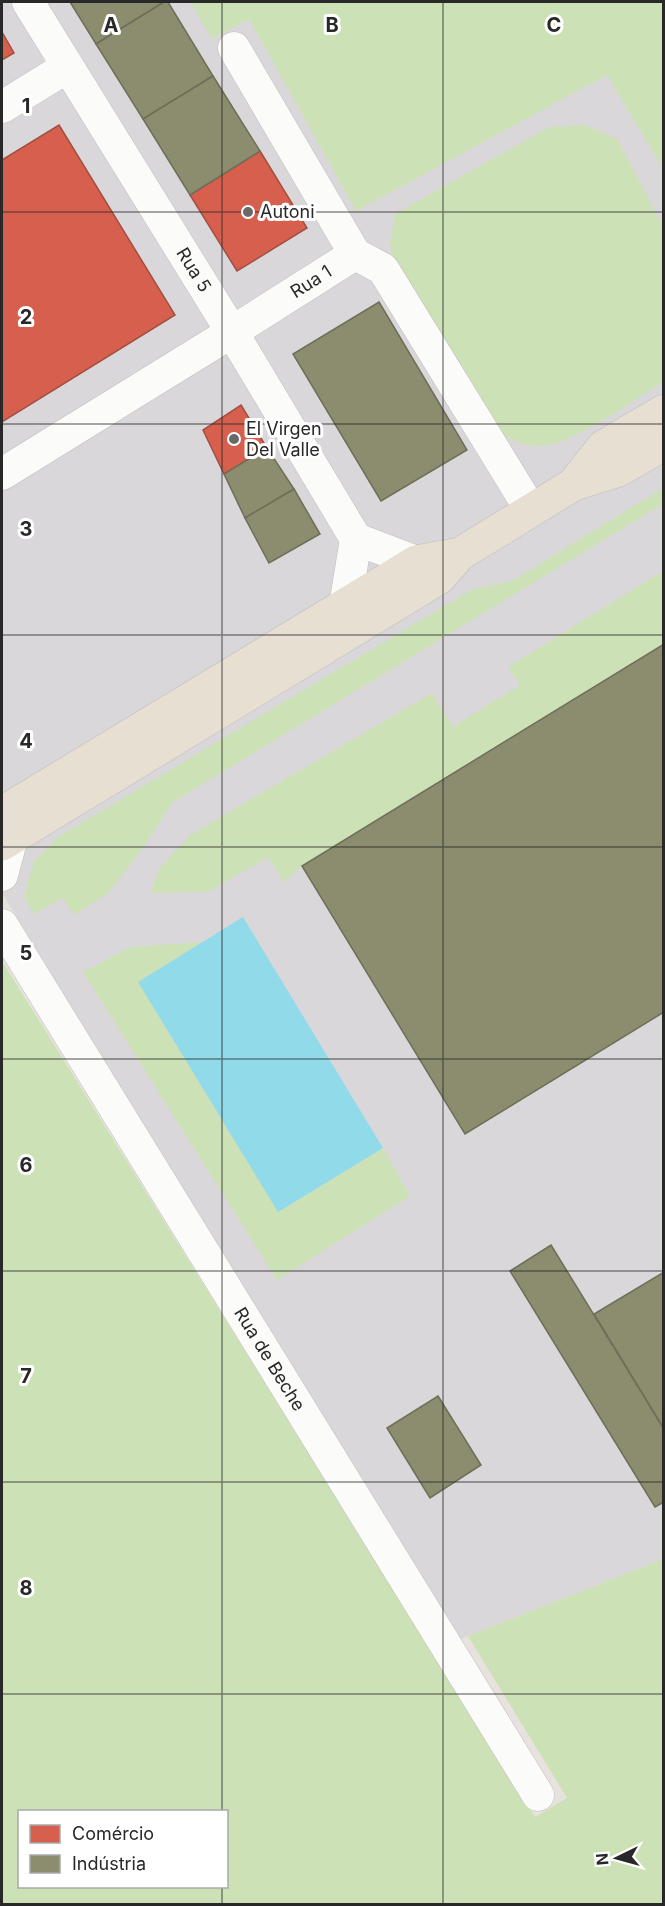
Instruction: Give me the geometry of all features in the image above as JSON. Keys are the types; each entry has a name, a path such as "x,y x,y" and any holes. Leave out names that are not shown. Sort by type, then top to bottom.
{"main road":[{"path":"574,483 603,447 663,411"},
{"path":"5,831 440,578 460,554 574,483 619,470 663,444"},
{"path":"5,831 345,606 416,562 460,554"}],"street":[{"name":"Rua 5","path":"28,2 232,332 356,539"},
{"path":"234,48 355,254 383,269 531,510"},
{"path":"2,106 67,67"},
{"name":"Rua 1","path":"2,474 355,254"},
{"path":"345,606 356,539 416,562"},
{"path":"2,875 5,831"},
{"name":"Rua de Beche","path":"2,925 538,1795"}],"shaded area":[{"path":"2,2 663,2 663,1559 458,1640 2,893"}],"green space":[{"path":"190,2 663,2 663,169 607,75 356,211 249,19 212,39"},
{"path":"585,125 617,139 663,226 663,382 603,420 569,438 554,444 528,445 510,439 493,429 394,266 390,242 395,214 549,127"},
{"path":"663,488 663,504 173,802 140,852 108,893 74,915 63,898 34,914 24,896 34,861 58,837 471,590 514,580"},
{"path":"663,571 663,644 302,866 284,882 268,857 208,892 150,893 160,868 190,835 432,693 453,727 520,685 508,667"},
{"path":"203,942 138,982 278,1212 383,1148 410,1196 277,1280 83,972 131,947"},
{"path":"2,961 535,1817 567,1798 468,1636 663,1559 663,1904 2,1904"}],"water":[{"path":"243,917 383,1148 278,1212 138,982"}],"building: Comércio":[{"path":"2,32 14,53 2,60"},
{"path":"59,125 175,315 2,422 2,160"},
{"name":"Autoni","path":"260,151 307,228 237,271 190,195"},
{"name":"El Virgen Del Valle","path":"241,405 267,448 224,474 203,430"}],"building: Indústria":[{"path":"70,2 164,2 96,44"},
{"path":"164,2 168,2 213,76 143,119 96,44"},
{"path":"213,76 260,151 190,195 143,119"},
{"path":"379,302 467,450 381,501 293,354"},
{"path":"267,448 294,489 245,518 224,474"},
{"path":"294,489 320,534 269,563 245,518"},
{"path":"664,644 664,1012 465,1134 302,866"},
{"path":"551,1245 664,1429 664,1502 655,1507 510,1271"},
{"path":"664,1272 664,1429 594,1314"},
{"path":"438,1396 481,1465 430,1498 387,1428"}],"place":[{"name":"Autoni","path":"248,212"},
{"name":"El Virgen Del Valle","path":"234,439"}]}
